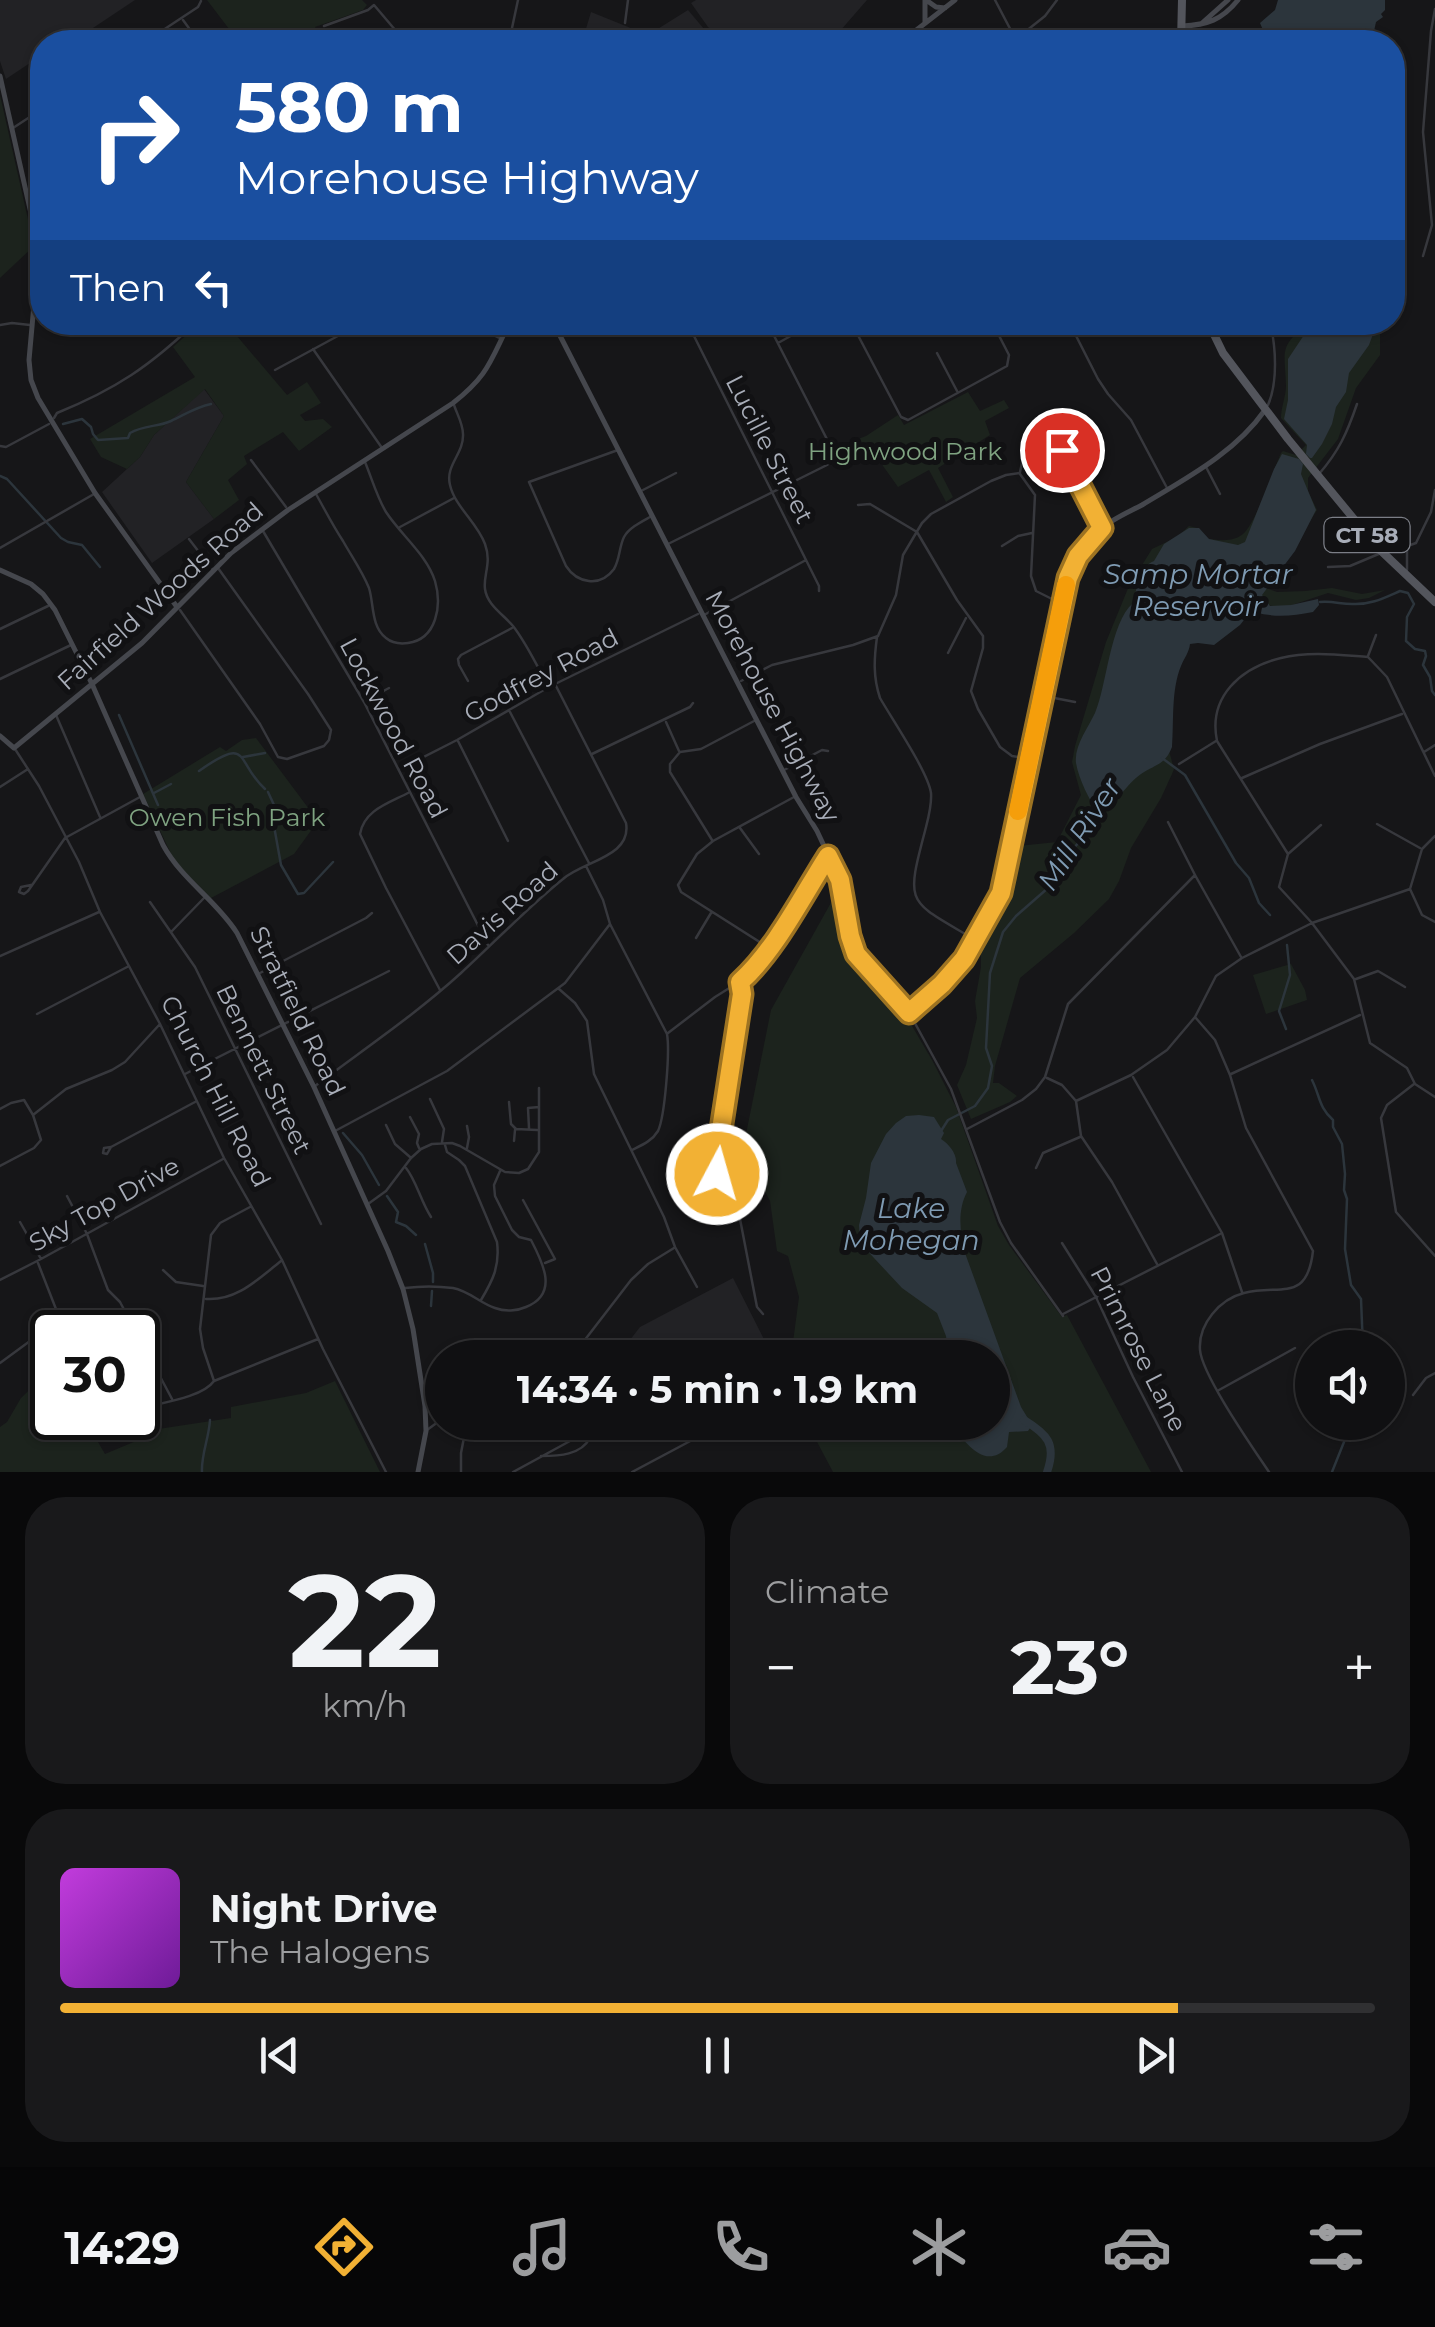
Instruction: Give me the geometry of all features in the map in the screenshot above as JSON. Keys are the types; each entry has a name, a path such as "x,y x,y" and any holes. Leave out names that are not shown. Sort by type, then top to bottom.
{"main road":[{"path":"1182,0 1182,30"},
{"name":"CT 58","path":"1214,335 1223,353 1304,459 1380,550 1435,602"}],"street":[{"path":"368,0 395,30"},
{"path":"511,0 517,6"},
{"path":"511,30 518,0"},
{"path":"624,23 628,0"},
{"path":"926,0 944,8"},
{"path":"925,23 926,0"},
{"path":"918,29 955,0"},
{"path":"995,0 1010,30"},
{"path":"1029,30 1056,0"},
{"path":"1201,24 1228,0"},
{"path":"1182,26 1210,24 1229,12 1238,0"},
{"path":"164,30 201,1"},
{"path":"324,26 374,5"},
{"path":"1423,256 1432,225 1423,132 1435,9"},
{"path":"182,19 191,30"},
{"path":"0,76 30,203"},
{"path":"12,128 30,116"},
{"path":"0,325 30,326"},
{"path":"31,335 31,380 38,398 96,493 260,724 278,757 288,759 324,746 331,730 308,694 190,539"},
{"path":"0,446 47,425 56,412 128,379 181,335"},
{"path":"275,370 339,335"},
{"path":"493,335 502,339"},
{"name":"Fairfield Woods Road","path":"14,748 142,643 215,568 262,530 476,385 504,335"},
{"name":"Morehouse Highway","path":"560,335 796,796 818,831 840,880 856,954 909,1013 944,1075 1011,1243 1063,1315 1096,1297"},
{"name":"Lucille Street","path":"693,335 819,592"},
{"path":"667,545 832,460 834,453 773,335"},
{"path":"776,343 791,335"},
{"path":"858,335 902,418 908,420 1007,366 1009,355 999,335"},
{"path":"1076,335 1098,379 1131,420 1168,489"},
{"path":"909,1013 964,959 1001,893 1061,603 1078,556 1102,528 1205,466 1265,410 1273,386 1273,335"},
{"path":"314,349 382,449"},
{"path":"937,353 958,392"},
{"path":"453,404 464,435 449,469 454,498 470,516 484,542 488,555 485,589 491,602 514,627 549,687"},
{"path":"1318,475 1344,440 1357,404"},
{"path":"1036,418 1029,430 1020,473 1036,495 1031,576 1036,591 1061,603"},
{"path":"618,450 529,482 566,566 582,581 603,578 615,567 624,536 651,516"},
{"path":"1062,450 1102,528"},
{"path":"251,460 288,510"},
{"path":"315,493 363,573 376,625 382,634 397,643 418,640 432,627 438,595 430,569 383,507 364,461"},
{"path":"1205,466 1220,494"},
{"path":"976,940 926,910 914,892 913,876 930,812 930,791 880,698 874,655 896,594 903,555 931,514 990,481 1020,473"},
{"path":"640,492 676,474"},
{"path":"1328,566 1350,566 1380,550 1416,543 1432,512 1435,490"},
{"path":"0,548 96,493"},
{"path":"399,528 454,498"},
{"path":"858,505 870,504 917,532 983,636 972,691 978,710 1000,747 1012,756 1028,759"},
{"name":"Lockwood Road","path":"262,530 364,702 488,946"},
{"path":"1002,546 1018,536 1034,533"},
{"path":"1406,546 1407,576"},
{"name":"Godfrey Road","path":"398,770 554,684 806,560"},
{"name":"Stratfield Road","path":"0,570 31,584 52,604 172,861 232,924 259,973 404,1289 425,1406"},
{"path":"0,629 52,604"},
{"path":"948,654 967,616"},
{"path":"468,681 459,665 461,655 514,627"},
{"path":"1368,657 1376,635"},
{"path":"738,682 772,665 878,636"},
{"path":"0,679 72,644"},
{"path":"1288,854 1217,741 1215,712 1224,691 1250,671 1282,658 1326,654 1368,657 1387,676 1435,776"},
{"name":"Davis Road","path":"314,1087 440,991 561,880 620,848 626,839 626,823 554,684"},
{"path":"364,702 389,688"},
{"path":"1043,696 1075,702"},
{"path":"591,755 693,703"},
{"path":"509,711 667,1034 660,1126 649,1141 632,1150"},
{"path":"1241,779 1320,744 1403,714"},
{"path":"56,715 101,818"},
{"path":"665,719 680,752"},
{"path":"713,841 670,772 670,764 680,752 702,749 757,720"},
{"name":"Church Hill Road","path":"0,736 29,768 88,878 100,912 160,1024 224,1158 282,1260 386,1472"},
{"path":"457,740 508,840"},
{"path":"1179,764 1217,741"},
{"path":"1424,752 1435,746"},
{"path":"783,770 822,750 828,751"},
{"path":"0,787 29,768"},
{"path":"409,792 370,814 362,823 360,834 440,991"},
{"path":"30,885 65,838 141,796"},
{"path":"769,948 681,892 678,886 697,854 713,841 796,796"},
{"path":"1168,822 1242,958"},
{"path":"1321,824 1288,854 1279,887 1354,979 1370,1042 1407,1068 1415,1084 1435,1097"},
{"path":"1376,824 1422,849"},
{"path":"740,826 759,854"},
{"path":"1435,836 1422,849 1410,889 1422,915 1435,922"},
{"path":"667,1034 754,969 828,856"},
{"path":"967,1129 1036,1089 1045,1077 1068,1004 1194,875"},
{"path":"1076,1101 1131,1074 1167,1050 1195,1017 1216,976 1242,958 1312,923 1410,889"},
{"path":"170,933 205,896"},
{"name":"Bennett Street","path":"150,902 189,954 321,1224"},
{"path":"0,956 100,912"},
{"path":"696,938 712,912"},
{"path":"259,973 372,913"},
{"path":"334,1132 447,1072 570,978 610,924"},
{"path":"38,1014 130,965"},
{"path":"184,1074 389,970"},
{"path":"1354,979 1378,971 1405,987"},
{"path":"740,982 742,994 716,1162 717,1174 740,1219 757,1307 763,1314"},
{"path":"558,988 576,1003 587,1021 594,1074 697,1287"},
{"path":"1230,1075 1362,1014"},
{"path":"1195,1017 1215,1040 1246,1128 1313,1251 1311,1271 1301,1284 1282,1290 1242,1293 1213,1312 1202,1329 1200,1352 1218,1391 1269,1472"},
{"path":"33,1115 66,1089 125,1062 160,1024"},
{"path":"1131,1074 1222,1233 1242,1293"},
{"path":"1045,1077 1062,1085 1076,1101 1081,1136 1112,1182 1157,1264"},
{"path":"1415,1084 1387,1105 1381,1118 1396,1212 1435,1256"},
{"path":"367,1205 386,1191 420,1150 443,1143 467,1149 500,1171 515,1173 531,1167 539,1152 539,1088"},
{"path":"430,1098 444,1129 447,1152 465,1166 497,1242 496,1275 481,1300"},
{"path":"0,1110 24,1100 41,1135 39,1144 0,1166"},
{"path":"112,1147 197,1102"},
{"path":"509,1102 508,1120 516,1129 539,1130"},
{"path":"530,1130 528,1108 539,1107"},
{"path":"410,1117 420,1150"},
{"path":"386,1125 395,1144 411,1158"},
{"path":"467,1126 467,1149"},
{"path":"514,1141 516,1129"},
{"path":"1036,1168 1043,1153 1081,1136"},
{"name":"Sky Top Drive","path":"0,1280 224,1158"},
{"path":"405,1166 431,1217"},
{"path":"404,1289 452,1288 508,1312 539,1300 546,1288 544,1264 531,1240 512,1230 495,1196 494,1185 500,1171"},
{"path":"67,1196 108,1290 124,1310"},
{"path":"523,1200 556,1259 544,1264"},
{"path":"214,1381 200,1329 211,1235 220,1223 252,1206"},
{"path":"20,1222 57,1310"},
{"path":"531,1240 540,1230"},
{"path":"1096,1297 1222,1233"},
{"name":"Primrose Lane","path":"1062,1243 1096,1297 1182,1472"},
{"path":"585,1340 631,1280 676,1247"},
{"path":"205,1299 218,1300 240,1292 282,1260"},
{"path":"162,1270 176,1282 205,1286"},
{"path":"160,1403 198,1394 214,1381 319,1338"},
{"path":"0,1363 30,1341"},
{"path":"1218,1391 1295,1349"},
{"path":"1412,1395 1435,1373"},
{"path":"160,1377 172,1399"},
{"path":"513,1472 542,1456 581,1435 590,1438 575,1452 542,1456"},
{"name":"Stratfield Road","path":"418,1472 425,1436"},
{"path":"462,1472 464,1440"},
{"path":"632,1472 692,1440"},
{"path":"644,1466 647,1472"}],"shaded area":[{"path":"0,0 135,0 86,30 30,30 30,63 6,79 0,61"},
{"path":"867,0 841,30 711,30 691,3"},
{"path":"688,10 705,30 656,30"},
{"path":"591,12 636,30 586,30"},
{"path":"204,389 224,416 186,482 214,519 152,563 102,492 140,457 154,435"},
{"path":"733,1278 764,1340 630,1340 640,1327"}],"green space":[{"path":"207,0 362,0 367,5 363,10 315,27 317,30 230,30"},
{"path":"0,95 30,228 30,250 0,278"},
{"path":"186,335 236,335 287,395 307,382 321,403 300,415 305,421 323,419 332,427 299,451 283,432 244,456 247,464 228,480 239,500 214,519 186,482 224,416 205,389 154,435 127,469 101,457 90,439 195,377 173,347"},
{"path":"1380,335 1380,355 1356,388 1338,439 1308,478 1308,491 1317,510 1263,582 1277,592 1332,588 1362,594 1385,590 1356,600 1328,593 1286,607 1251,604 1180,639 1168,747 1172,774 1131,848 1109,899 1020,978 993,1083 1017,1096 971,1119 957,1085 977,1018 981,944 1005,896 1018,846 1057,842 1081,795 1072,762 1075,746 1106,642 1129,586 1152,549 1177,537 1189,526 1197,528 1204,538 1239,537 1259,508 1281,453 1296,455 1306,445 1281,418 1286,390 1285,357 1292,338"},
{"name":"Highwood Park","path":"968,392 980,411 1004,400 1009,408 985,421 990,435 938,468 953,497 946,502 929,470 898,487 866,442 834,448 866,436 898,415 904,425"},
{"name":"Owen Fish Park","path":"256,738 318,821 294,854 211,898 172,856 143,794 220,747 226,751 242,740"},
{"path":"839,893 845,936 855,958 905,1014 956,1107 998,1226 1062,1317 1067,1315 1151,1472 833,1472 816,1440 1010,1440 1010,1340 793,1340 799,1297 788,1256 777,1251 770,1201 743,1149 771,1010"},
{"path":"1291,964 1307,1000 1266,1014 1253,975"},
{"path":"335,1381 380,1472 0,1472 0,1427 30,1389 30,1440 97,1440 105,1454 137,1440 160,1440 160,1429 231,1418 231,1407 306,1393"}],"water":[{"path":"1278,0 1385,0 1383,17 1376,22 1374,30 1263,30 1260,23 1275,10"},
{"path":"1304,335 1373,335 1349,373 1346,392 1312,458 1306,454 1307,445 1284,419 1288,359"},
{"name":"Samp Mortar Reservoir","path":"1282,454 1303,464 1301,474 1316,510 1295,551 1262,595 1270,606 1318,599 1319,605 1313,612 1291,615 1255,612 1214,645 1190,644 1176,685 1169,753 1098,813 1082,783 1076,757 1099,701 1119,625 1133,603 1142,573 1164,544 1189,528 1199,528 1209,539 1238,545 1245,542"},
{"name":"Lake Mohegan","path":"906,1116 934,1117 944,1133 941,1139 955,1156 967,1192 960,1222 965,1253 997,1340 947,1340 937,1313 902,1288 860,1243 859,1225 871,1163 886,1134"},
{"name":"Lake Mohegan","path":"1010,1377 1032,1425 1028,1431 1010,1432"},
{"name":"Lake Mohegan","path":"964,1440 1008,1440 999,1454 983,1455"}],"waterway":[{"path":"63,424 82,419 98,440 128,438 135,430 166,423 211,404"},
{"path":"0,476 61,538 82,545 100,567"},
{"path":"1320,602 1365,603 1400,591 1408,593 1414,604 1407,617 1406,641 1425,651 1423,665 1435,695"},
{"path":"95,661 98,668"},
{"path":"119,715 158,805"},
{"path":"199,771 235,753 265,789"},
{"path":"243,757 265,753"},
{"path":"1162,758 1185,775 1236,863 1249,878 1259,903 1270,915"},
{"path":"154,793 171,784"},
{"path":"268,792 274,805 281,865 298,894 304,893 333,862"},
{"name":"Mill River","path":"941,1131 948,1120 975,1106 988,1088 992,1066 986,1048 990,973 1003,932 1048,888 1098,813"},
{"path":"1286,1029 1279,1011 1290,975 1287,945"},
{"path":"1312,1080 1342,1144 1347,1199 1345,1249 1351,1285 1361,1299 1362,1330"},
{"path":"343,1133 362,1155 379,1185"},
{"path":"387,1196 398,1212 396,1222 416,1235"},
{"path":"425,1244 433,1282"},
{"path":"431,1306 432,1291"},
{"path":"202,1472 210,1420"},
{"name":"Mill River","path":"1024,1420 1048,1441 1051,1454 1047,1472"},
{"path":"1332,1472 1345,1440"}],"slow traffic":[{"path":"1018,811 1066,585"}],"route":[{"path":"717,1174 742,994 740,982 769,948 828,856 840,880 856,954 909,1013 964,959 1001,893 1061,603 1078,556 1102,528 1062,450"}]}
